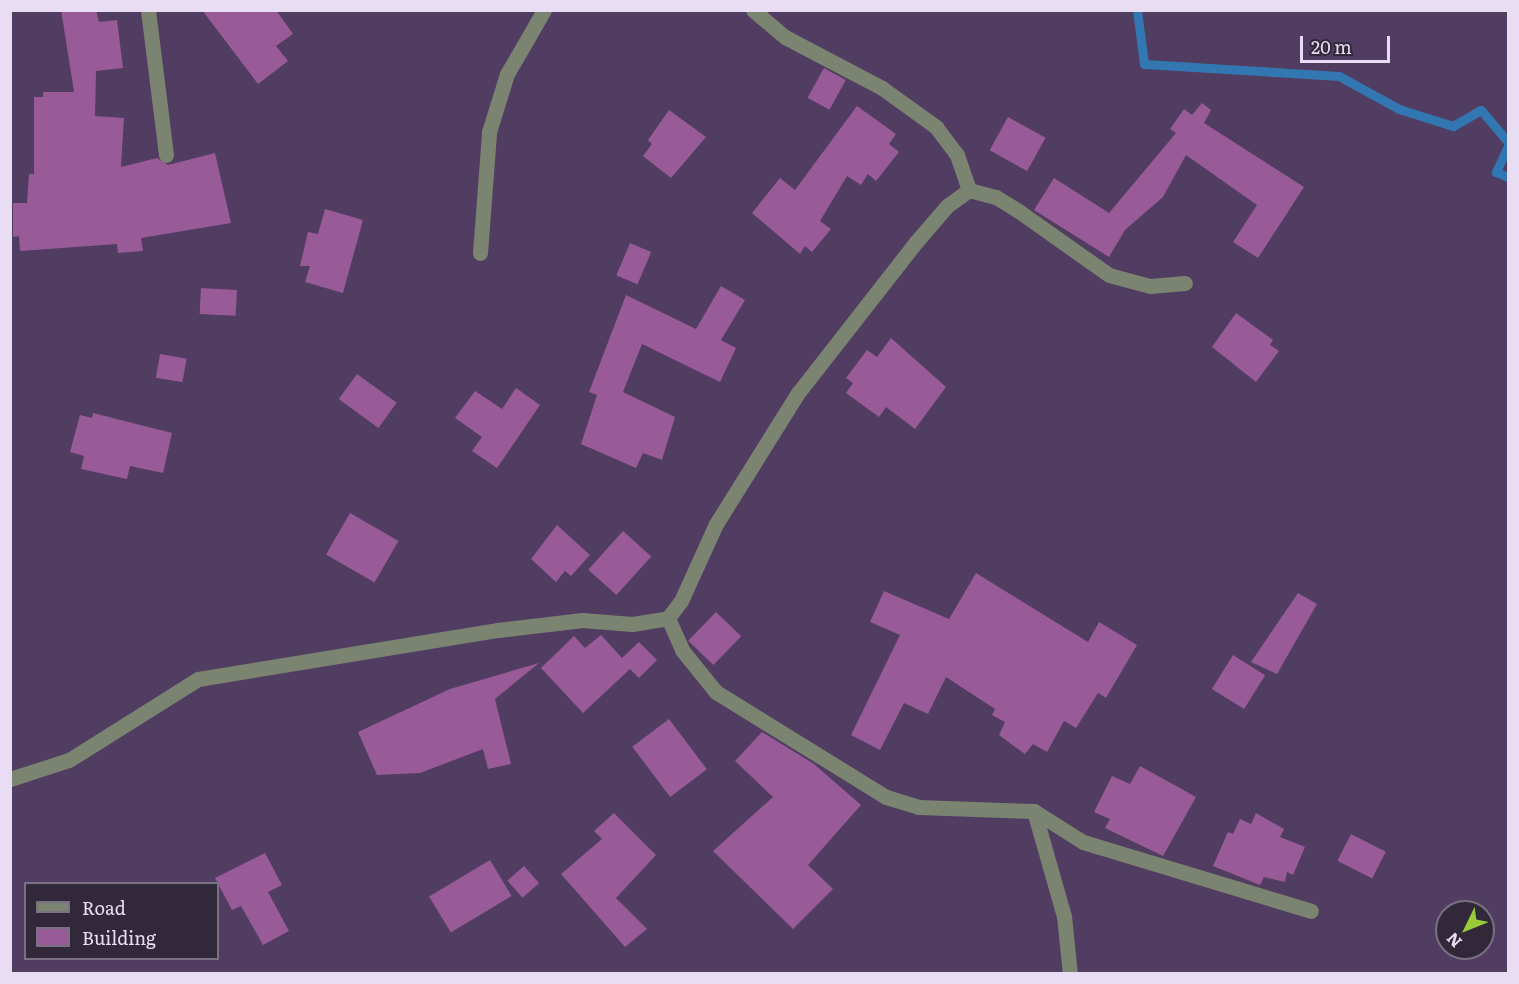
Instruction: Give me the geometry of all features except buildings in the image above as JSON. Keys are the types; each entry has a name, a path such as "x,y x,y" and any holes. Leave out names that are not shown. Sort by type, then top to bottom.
{"street":[{"path":"148,10 166,155"},
{"path":"480,253 489,132 507,74 544,10"},
{"path":"753,10 785,37 882,88 936,128 957,155 969,190"},
{"path":"969,190 996,197 1109,275 1150,286 1185,283"},
{"path":"10,779 69,760 198,679 529,626 582,620 632,624 668,618 681,602 716,524 798,393 916,242 947,206 969,190"},
{"path":"668,618 681,650 716,692 886,797 918,807 1034,811 1083,842 1311,911"},
{"path":"1034,811 1064,916 1070,974"}],"waterway":[{"path":"1137,10 1144,64 1339,76 1399,109 1453,126 1481,110 1508,142"},
{"path":"1508,146 1496,172 1508,177"}]}
